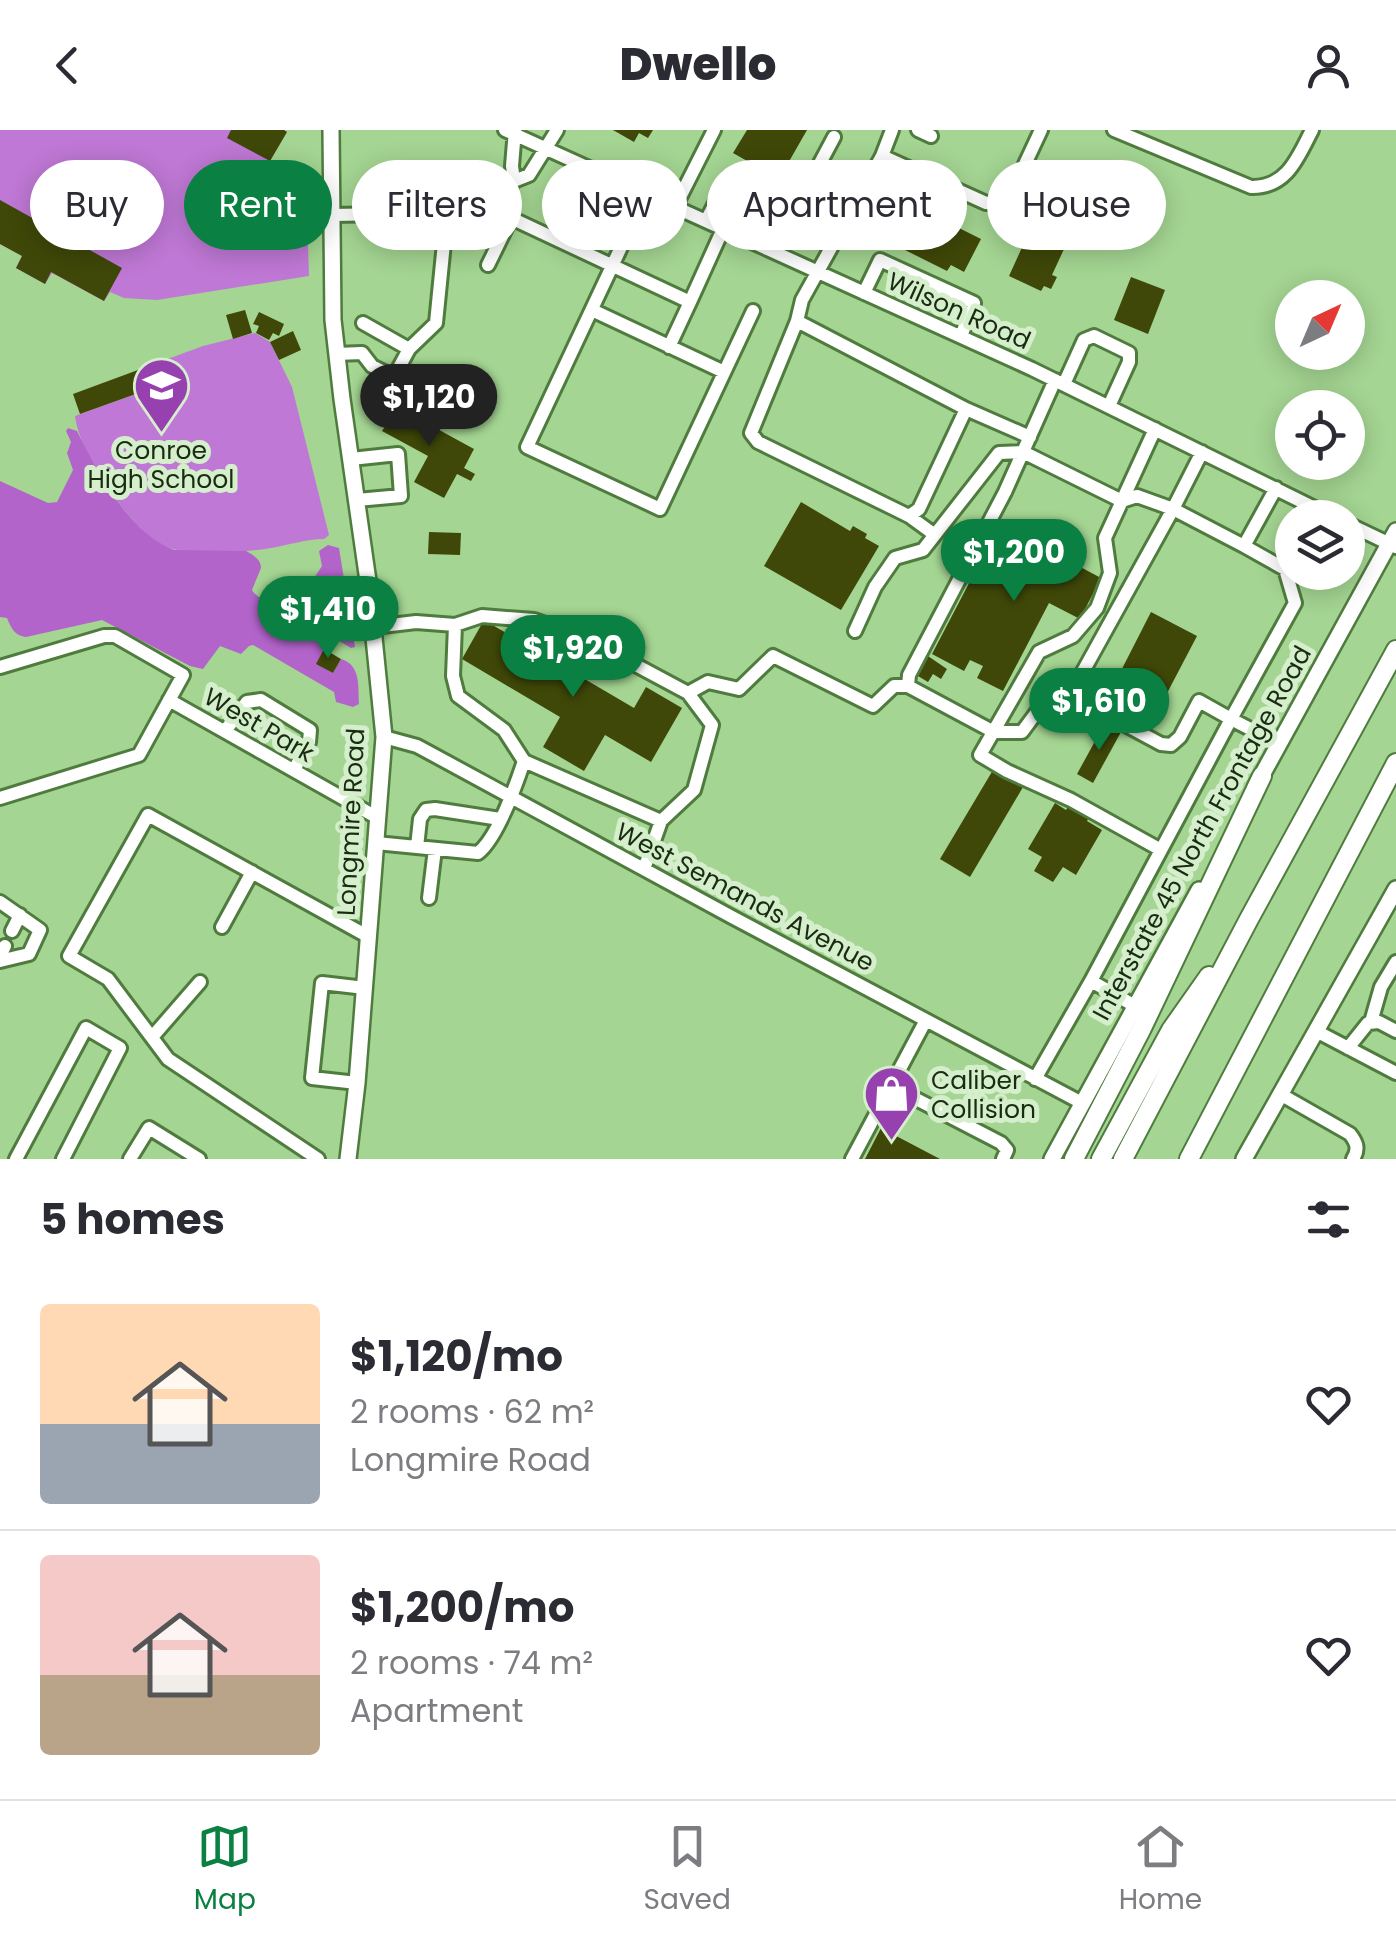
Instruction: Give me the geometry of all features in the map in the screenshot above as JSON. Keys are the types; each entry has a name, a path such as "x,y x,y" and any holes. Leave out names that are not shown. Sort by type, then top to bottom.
{"highway":[{"path":"1123,1159 1396,650"},
{"path":"1190,1159 1396,763"},
{"path":"1074,1159 1142,1028 1262,776"},
{"path":"1101,1159 1170,1030 1249,918"}],"main road":[{"name":"Longmire Road","path":"331,130 331,160"},
{"name":"Longmire Road","path":"332,215 336,354 374,628 384,737 358,1083 348,1159"},
{"name":"Interstate 45 North Frontage Road","path":"1052,1159 1394,541"},
{"path":"1244,1159 1396,889"}],"street":[{"path":"522,178 529,175 557,130"},
{"path":"687,183 714,130"},
{"path":"892,130 882,156 802,300 751,433 758,442 910,516 935,535"},
{"path":"882,156 986,202 997,203 1012,192 1040,130"},
{"path":"1114,130 1251,187 1263,187 1286,176 1312,130"},
{"path":"511,131 513,160"},
{"name":"Wilson Road","path":"511,131 571,160"},
{"path":"822,160 834,137"},
{"name":"Wilson Road","path":"687,212 706,221"},
{"path":"332,215 352,215"},
{"path":"522,223 690,302"},
{"path":"336,354 362,352 372,366 394,377 409,349 436,323 443,250"},
{"path":"488,265 495,250"},
{"path":"619,250 528,447 660,510 752,311"},
{"path":"670,347 713,250"},
{"name":"Wilson Road","path":"772,251 1059,382 1300,500"},
{"path":"864,292 880,260 974,303 961,336"},
{"path":"592,310 724,372"},
{"path":"797,321 966,409 1030,437"},
{"path":"363,323 409,349"},
{"path":"908,686 909,675 1059,382 1084,340 1094,336 1129,352 1129,362 1109,406"},
{"path":"910,516 919,509 966,409"},
{"path":"1155,429 1106,538 1110,573 1097,608 1073,636 1039,652 980,755 1161,850"},
{"path":"855,631 875,586 895,558 923,550 999,453 1023,452 1122,501 1137,496 1173,509 1284,568 1294,604 1036,1078"},
{"path":"1070,695 1202,452"},
{"path":"351,459 398,454 401,496 357,500"},
{"path":"1244,546 1276,488"},
{"path":"1365,530 1394,541"},
{"path":"374,628 416,622 455,625 482,616 534,620 589,640 688,693 712,725 694,790 662,821 644,869"},
{"path":"455,625 453,676 458,696 504,730 524,760 662,821"},
{"path":"0,667 115,636 183,675 140,754 0,798"},
{"path":"688,693 708,682 739,688 772,656 873,706 894,686 908,686 994,732 1022,732 1054,694 1070,695 1161,744 1171,744 1180,737 1199,701 1280,744"},
{"name":"West Park","path":"169,700 378,818"},
{"path":"225,731 247,702 261,700 310,730 309,742 294,770"},
{"name":"West Semands Avenue","path":"384,737 417,746 1082,1104"},
{"path":"376,843 478,853 512,796 524,760"},
{"path":"417,847 420,820 426,810 500,819"},
{"path":"318,1159 168,1059 108,979 69,956 148,815 369,937"},
{"path":"429,898 435,849"},
{"path":"222,928 252,872"},
{"path":"0,902 40,930 29,954 2,954"},
{"path":"12,930 20,915"},
{"path":"1371,1022 1380,987 1396,962"},
{"path":"1091,980 1135,1006"},
{"path":"153,1036 200,982"},
{"path":"358,1083 312,1078 322,983 365,988"},
{"path":"852,1159 926,1020"},
{"path":"1348,1048 1359,1031 1371,1022 1396,1031"},
{"path":"16,1159 86,1028 120,1048 63,1159"},
{"path":"1316,1031 1396,1073"},
{"path":"890,1086 1001,1143 1007,1150 1003,1159"},
{"path":"1280,1094 1350,1134 1357,1148 1353,1159"},
{"path":"132,1158 149,1128 199,1159"}],"shaded area":[{"path":"0,130 284,130 287,132 271,160 184,160 184,250 308,250 309,276 157,300 124,298 110,292 104,301 52,273 45,284 16,268 22,256 0,244"},
{"path":"255,333 270,342 292,387 329,535 248,551 201,552 164,546 141,529 111,492 89,456 75,416 172,381 165,360"},
{"path":"68,428 77,431 116,500 142,530 174,550 246,551 258,560 261,568 252,590 266,601 300,610 322,566 319,551 328,545 339,548 355,647 331,636 317,663 333,673 341,659 352,666 359,704 353,707 336,702 334,692 253,645 241,654 220,646 203,669 102,620 26,637 16,633 7,618 0,617 0,481 48,503 57,502 73,470 67,453 71,442"}],"building":[{"path":"231,130 287,132 271,160 227,138"},
{"path":"613,130 653,130 648,138 639,133 634,142"},
{"path":"747,130 807,130 790,160 745,160 733,153"},
{"path":"0,200 30,217 30,250 90,250 122,268 104,301 51,272 45,284 16,268 22,256 0,244"},
{"path":"967,232 981,239 964,272 951,265 947,271 905,250 967,250"},
{"path":"1021,250 1064,250 1052,275 1057,277 1051,289 1044,286 1041,291 1009,276"},
{"path":"1131,277 1165,290 1148,334 1114,320"},
{"path":"245,310 252,333 233,339 226,315"},
{"path":"259,312 284,324 279,336 273,333 269,340 256,333 259,326 253,324"},
{"path":"293,331 301,350 279,360 270,342"},
{"path":"165,360 172,381 80,414 73,394"},
{"path":"388,402 474,449 464,468 475,474 471,481 457,474 444,498 414,482 428,456 382,431 386,425 377,420"},
{"path":"801,502 850,531 853,526 879,546 841,610 764,566"},
{"path":"1022,523 1077,552 1071,562 1101,578 1080,619 1049,603 1003,691 977,678 983,666 970,660 964,671 932,654 978,566 995,575 1009,548 999,543 1008,526 1017,531"},
{"path":"429,532 461,533 460,555 428,554"},
{"path":"1151,612 1197,636 1154,718 1136,708 1131,718 1104,704"},
{"path":"484,620 634,708 646,687 682,708 651,762 605,735 584,771 543,747 560,717 462,659"},
{"path":"324,649 341,659 333,673 316,664"},
{"path":"925,654 947,669 941,679 933,674 928,682 913,673"},
{"path":"1105,723 1121,732 1093,783 1077,774"},
{"path":"993,770 1023,787 970,877 940,859"},
{"path":"1071,802 1091,814 1087,821 1102,830 1076,875 1063,867 1053,882 1034,871 1042,857 1028,849 1055,803 1066,810"},
{"name":"Caliber Collision","path":"881,1128 940,1159 865,1159"}],"place":[{"name":"Conroe High School","path":"161,435"},
{"name":"Caliber Collision","path":"892,1143"}]}
